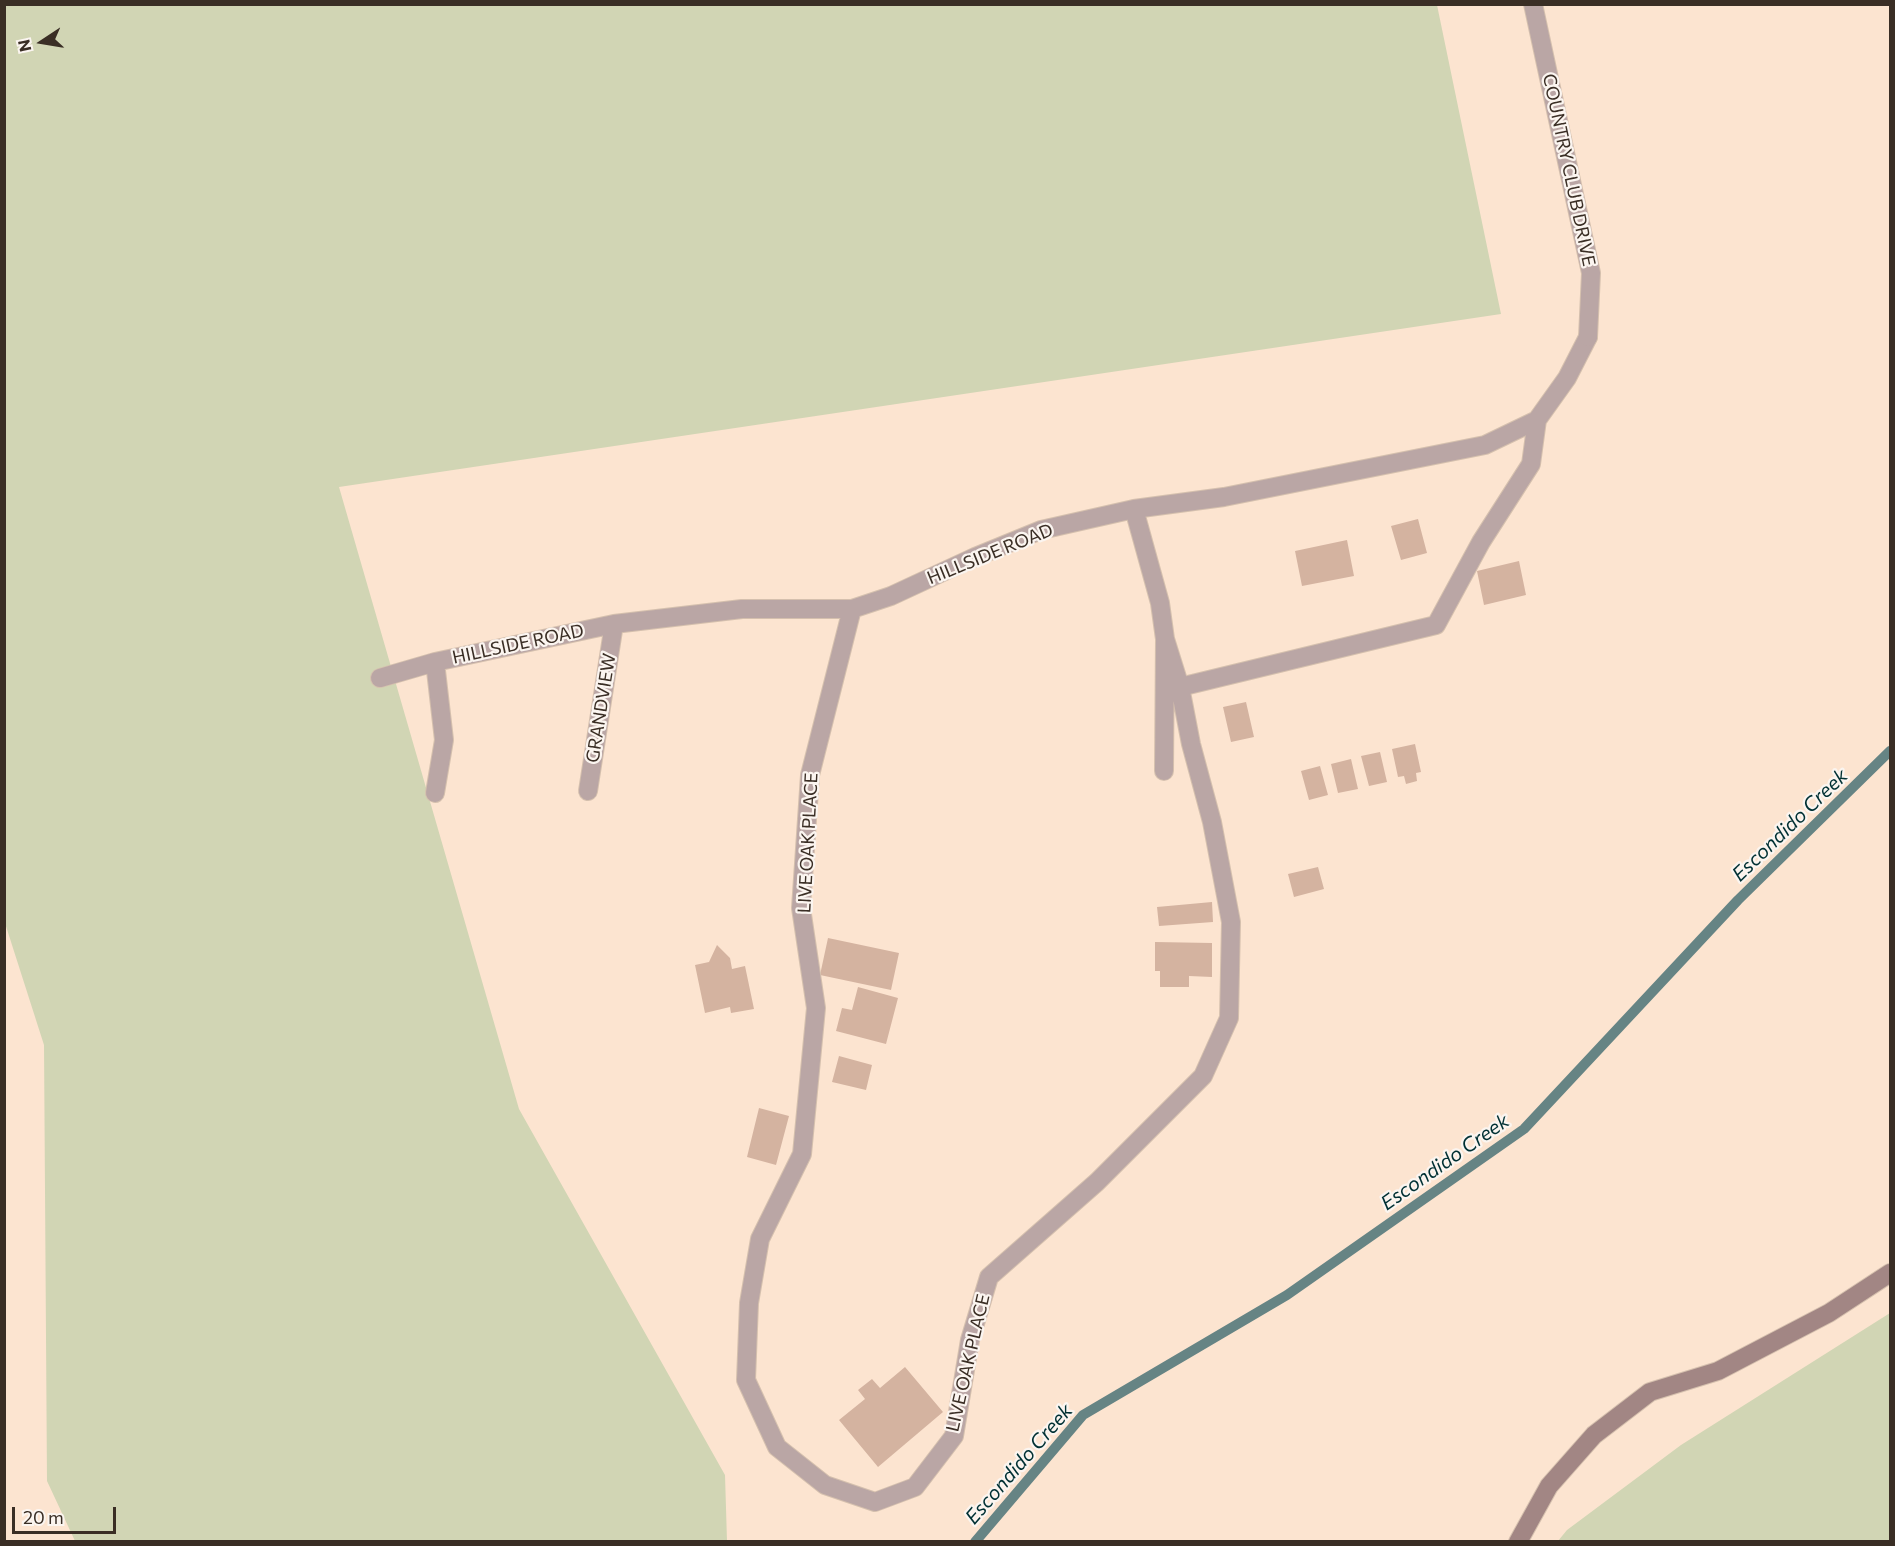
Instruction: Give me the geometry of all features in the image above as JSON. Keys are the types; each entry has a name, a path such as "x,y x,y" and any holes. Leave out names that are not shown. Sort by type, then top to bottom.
{"main road":[{"path":"1518,1542 1549,1486 1594,1435 1650,1392 1718,1371 1829,1313 1890,1273"}],"street":[{"name":"COUNTRY CLUB DRIVE","path":"1533,4 1591,273 1588,337 1567,378 1538,420"},
{"name":"HILLSIDE ROAD","path":"380,678 435,662 614,624 742,609 852,609 891,596 975,556 1041,530 1134,509 1224,497 1485,445 1538,420"},
{"path":"1180,687 1436,625 1481,542 1531,464 1538,420"},
{"path":"1134,509 1160,603 1165,639 1164,771"},
{"name":"LIVE OAK PLACE","path":"852,609 810,776 801,908 816,1008 802,1154 760,1239 749,1303 746,1380 777,1447 825,1485 875,1502 915,1487 954,1436 970,1340 989,1277 1097,1182 1203,1076 1229,1018 1231,922 1212,822 1191,744 1180,687 1165,639"},
{"name":"GRANDVIEW","path":"588,791 614,624"},
{"path":"435,662 444,740 435,793"}],"green space":[{"path":"4,5 1437,5 1501,314 339,487 519,1109 725,1475 727,1541 75,1541 47,1481 44,1045 4,920"},
{"path":"1890,1313 1890,1541 1558,1541 1567,1530 1681,1445"}],"building":[{"path":"1418,519 1427,553 1401,560 1391,526"},
{"path":"1347,540 1354,576 1302,586 1295,551"},
{"path":"1519,561 1526,595 1484,605 1477,571"},
{"path":"1246,702 1254,737 1231,742 1223,707"},
{"path":"1415,744 1421,772 1416,773 1417,781 1406,784 1404,776 1398,777 1392,749"},
{"path":"1380,752 1387,782 1369,786 1361,756"},
{"path":"1351,759 1358,789 1338,793 1331,764"},
{"path":"1320,766 1328,795 1309,800 1301,771"},
{"path":"1318,867 1324,889 1294,897 1288,874"},
{"path":"1212,902 1213,922 1159,926 1157,907"},
{"path":"828,938 899,953 891,990 820,975"},
{"path":"1155,942 1212,943 1212,977 1189,976 1189,987 1160,987 1160,971 1155,971"},
{"path":"717,945 730,958 732,969 745,966 754,1009 731,1013 730,1007 705,1013 695,965 709,962"},
{"path":"858,987 898,998 886,1044 836,1031 842,1008 852,1010"},
{"path":"839,1056 872,1065 866,1090 832,1082"},
{"path":"759,1108 789,1116 776,1165 747,1157"},
{"path":"905,1367 943,1412 878,1467 839,1420 865,1399 858,1390 872,1379 880,1388"}],"waterway":[{"name":"Escondido Creek","path":"975,1542 1083,1415 1287,1295 1524,1129 1738,900 1890,751"}]}
